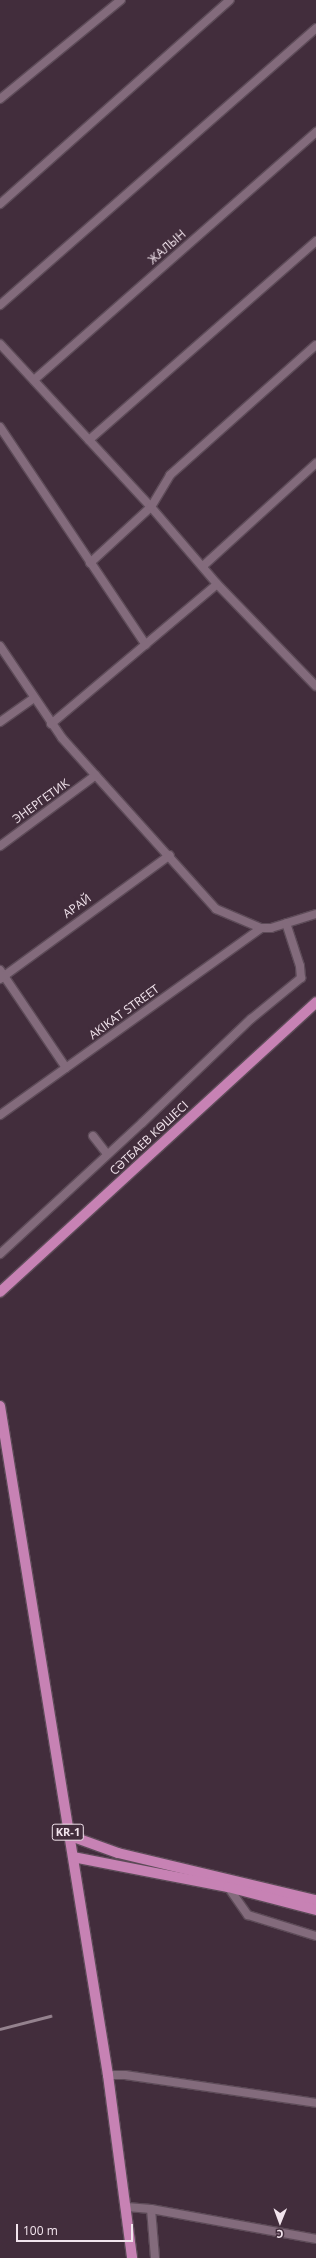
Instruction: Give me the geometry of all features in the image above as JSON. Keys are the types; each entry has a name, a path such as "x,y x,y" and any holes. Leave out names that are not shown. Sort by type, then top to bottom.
{"main road":[{"name":"СӘТБАЕВ КӨШЕСІ","path":"0,1292 316,1002"},
{"name":"KR-1","path":"0,1406 68,1835 73,1857 108,2075 132,2258"},
{"path":"68,1835 118,1853 221,1876 316,1900"},
{"path":"73,1857 228,1886 316,1910"}],"street":[{"path":"0,99 121,0"},
{"path":"0,204 230,0"},
{"path":"0,305 316,28"},
{"name":"ЖАЛЫН","path":"34,380 316,132"},
{"path":"89,440 316,241"},
{"path":"0,344 151,507 217,584 316,686"},
{"path":"90,563 151,507 170,475 316,345"},
{"path":"0,427 146,646"},
{"path":"203,566 316,463"},
{"path":"51,724 146,646 217,584"},
{"path":"0,646 51,724 170,855 216,909 261,928 286,923 316,914"},
{"path":"0,722 34,698"},
{"name":"ЭНЕРГЕТИК","path":"0,846 96,775"},
{"name":"АРАЙ","path":"2,975 170,855"},
{"path":"0,1254 251,1019 300,978 300,966 286,923"},
{"name":"AKIKAT STREET","path":"0,1115 261,928"},
{"path":"2,975 66,1068"},
{"path":"93,1136 107,1154"},
{"path":"221,1876 248,1915 316,1936"},
{"path":"108,2075 125,2075 316,2103"},
{"path":"126,2207 151,2209 316,2239"},
{"path":"151,2209 155,2258"}],"railway":[{"path":"0,2029 50,2016"}]}
